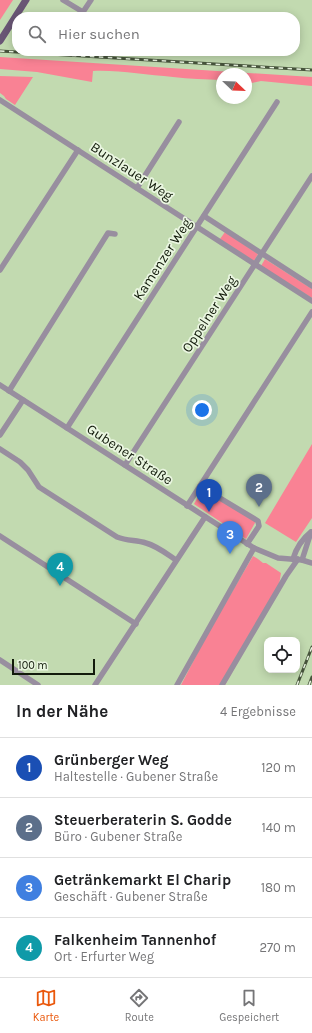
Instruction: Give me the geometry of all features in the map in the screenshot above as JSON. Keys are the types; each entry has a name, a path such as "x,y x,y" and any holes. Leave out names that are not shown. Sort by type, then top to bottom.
{"main road":[{"path":"18,12 26,0"},
{"path":"0,41 12,22"}],"street":[{"path":"63,0 83,12 91,0"},
{"name":"Bunzlauer Weg","path":"0,100 312,301"},
{"name":"Kamenzer Weg","path":"67,428 277,102"},
{"path":"137,188 179,122"},
{"path":"0,270 78,150"},
{"name":"Oppelner Weg","path":"125,465 312,176"},
{"path":"204,216 312,286"},
{"path":"8,391 108,233 115,234"},
{"path":"187,506 312,312"},
{"name":"Gubener Straße","path":"0,385 254,548 278,558 312,563"},
{"path":"0,435 23,400"},
{"path":"0,449 20,462 28,470 39,487 117,537 148,543 176,560"},
{"path":"200,486 258,521 259,526 247,544"},
{"path":"96,685 205,517"},
{"path":"298,560 295,552 305,536 311,531"},
{"path":"222,685 286,576 298,560 311,531"},
{"path":"0,536 136,624"},
{"path":"177,685 254,548"},
{"path":"0,660 38,685"}],"shaded area":[{"path":"0,0 13,0 0,20"},
{"path":"0,57 216,71 216,80 93,71 92,82 37,72 0,69"},
{"path":"252,73 312,77 312,86 261,81 252,83"},
{"path":"0,76 33,77 15,105 0,93"},
{"path":"225,232 258,254 254,261 220,239"},
{"path":"265,259 312,289 312,298 261,266"},
{"path":"312,444 312,518 296,542 265,523"},
{"path":"202,490 256,521 246,539 194,504"},
{"path":"253,556 281,573 278,591 225,685 181,685 207,635"}],"railway":[{"path":"0,51 12,52"},
{"path":"82,56 312,70"},
{"path":"297,685 312,647"},
{"path":"309,685 312,677"}],"place":[{"name":"Steuerberaterin S. Godde","path":"259,507"},
{"name":"Grünberger Weg","path":"209,512"},
{"name":"Getränkemarkt El Charip","path":"230,554"},
{"name":"Falkenheim Tannenhof","path":"60,586"}]}
